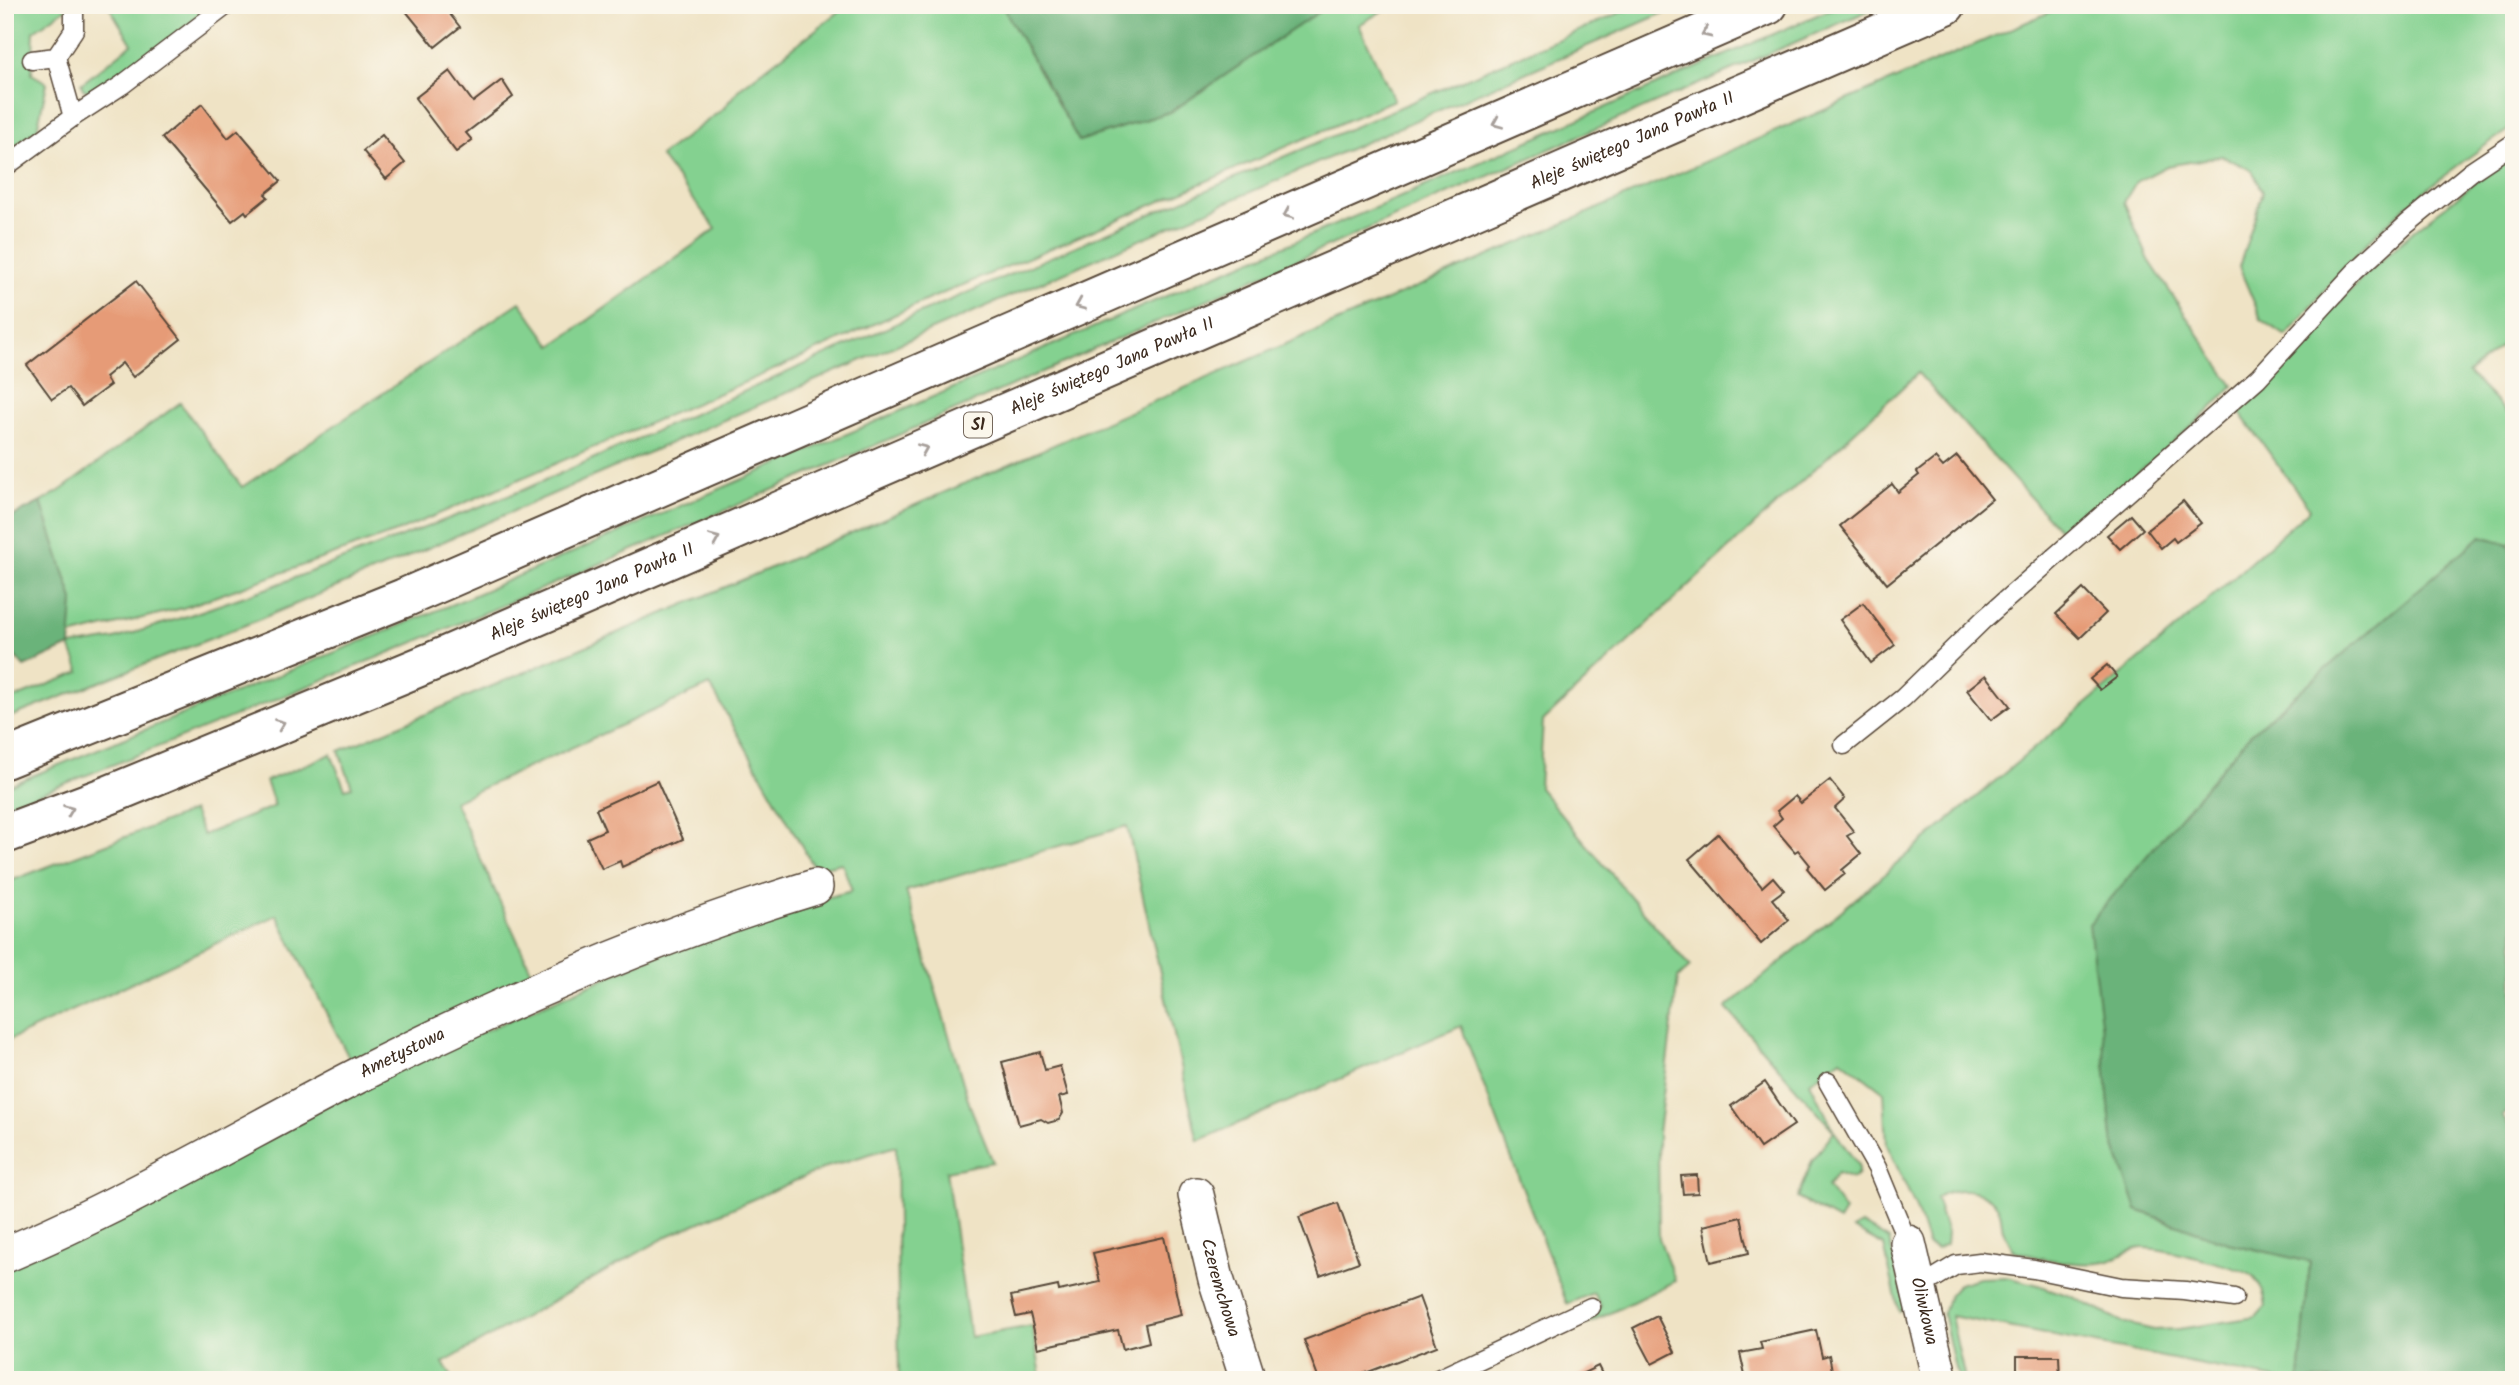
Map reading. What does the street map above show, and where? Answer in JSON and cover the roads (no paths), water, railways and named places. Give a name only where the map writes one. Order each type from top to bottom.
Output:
[{"type":"highway","points":[[5,759],[404,598],[1768,5]]},
{"type":"highway","name":"Aleje świętego Jana Pawła II","points":[[5,834],[109,795],[436,660],[1946,5]]},
{"type":"street","name":"Ametystowa","points":[[5,1255],[72,1226],[357,1076],[538,990],[733,912],[815,887]]},
{"type":"street","name":"Czeremchowa","points":[[1196,1195],[1216,1279],[1248,1380]]},
{"type":"street","name":"Oliwkowa","points":[[1908,1243],[1940,1380]]},
{"type":"lane","points":[[32,60],[56,57],[74,30],[74,5]]},
{"type":"lane","points":[[5,167],[122,85],[227,5]]},
{"type":"lane","points":[[56,57],[73,117]]},
{"type":"lane","points":[[1844,745],[1903,698],[1984,618],[2258,378],[2355,272],[2407,224],[2472,172],[2514,144]]},
{"type":"lane","points":[[1828,1082],[1877,1168],[1908,1243]]},
{"type":"lane","points":[[1920,1287],[1956,1265],[1980,1262],[2034,1269],[2121,1287],[2185,1291],[2234,1298]]},
{"type":"lane","points":[[1436,1380],[1591,1307]]}]
